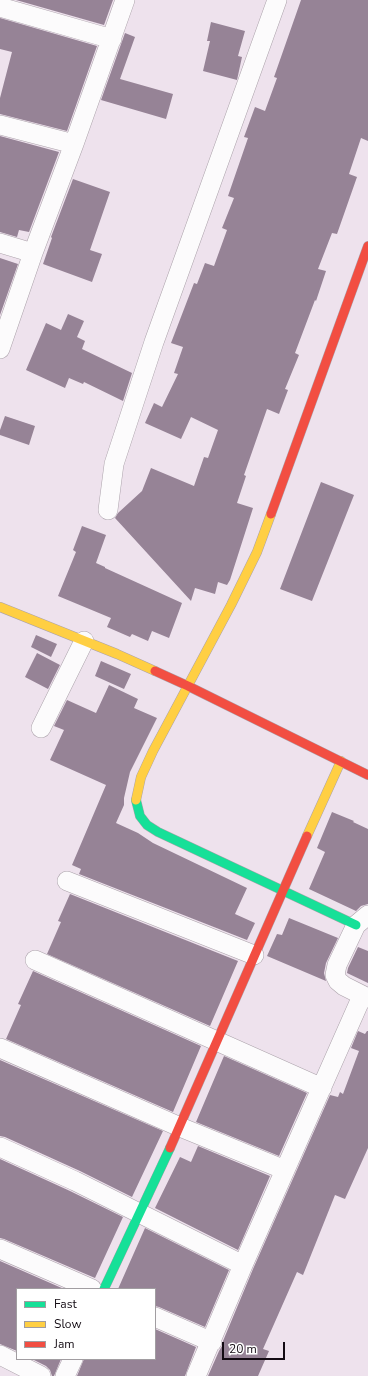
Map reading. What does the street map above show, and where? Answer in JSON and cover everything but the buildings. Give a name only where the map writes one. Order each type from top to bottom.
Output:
[{"type":"street","points":[[0,350],[33,253],[74,144],[125,0]]},
{"type":"street","points":[[108,510],[114,464],[154,342],[277,0]]},
{"type":"street","points":[[0,8],[112,38]]},
{"type":"street","points":[[0,126],[74,144]]},
{"type":"street","points":[[0,244],[33,253]]},
{"type":"street","points":[[196,1376],[212,1342],[243,1265],[285,1170],[365,997],[344,986],[335,976],[338,965],[362,920],[283,890],[158,832],[147,825],[140,816],[136,801],[141,777],[153,751],[231,605],[257,552],[368,246]]},
{"type":"street","points":[[0,607],[188,686],[341,761],[368,776]]},
{"type":"street","points":[[41,728],[84,641]]},
{"type":"street","points":[[104,1288],[180,1127],[254,955],[341,761]]},
{"type":"street","points":[[67,881],[254,955]]},
{"type":"street","points":[[35,960],[322,1088]]},
{"type":"street","points":[[0,1048],[180,1127],[285,1170]]},
{"type":"street","points":[[0,1147],[74,1180],[243,1265]]},
{"type":"street","points":[[0,1249],[90,1288]]},
{"type":"street","points":[[156,1317],[212,1342]]},
{"type":"street","points":[[0,1355],[41,1376]]},
{"type":"street","points":[[65,1376],[73,1360]]},
{"type":"traffic: fast","points":[[136,800],[140,816],[147,825],[158,832],[356,925]]},
{"type":"traffic: fast","points":[[104,1288],[170,1148]]},
{"type":"traffic: slow","points":[[136,800],[141,777],[153,751],[231,605],[257,552],[271,514]]},
{"type":"traffic: slow","points":[[0,607],[117,654],[155,671]]},
{"type":"traffic: slow","points":[[307,836],[341,761]]},
{"type":"traffic: jam","points":[[271,514],[368,246]]},
{"type":"traffic: jam","points":[[155,671],[368,775]]},
{"type":"traffic: jam","points":[[170,1148],[307,836]]}]
